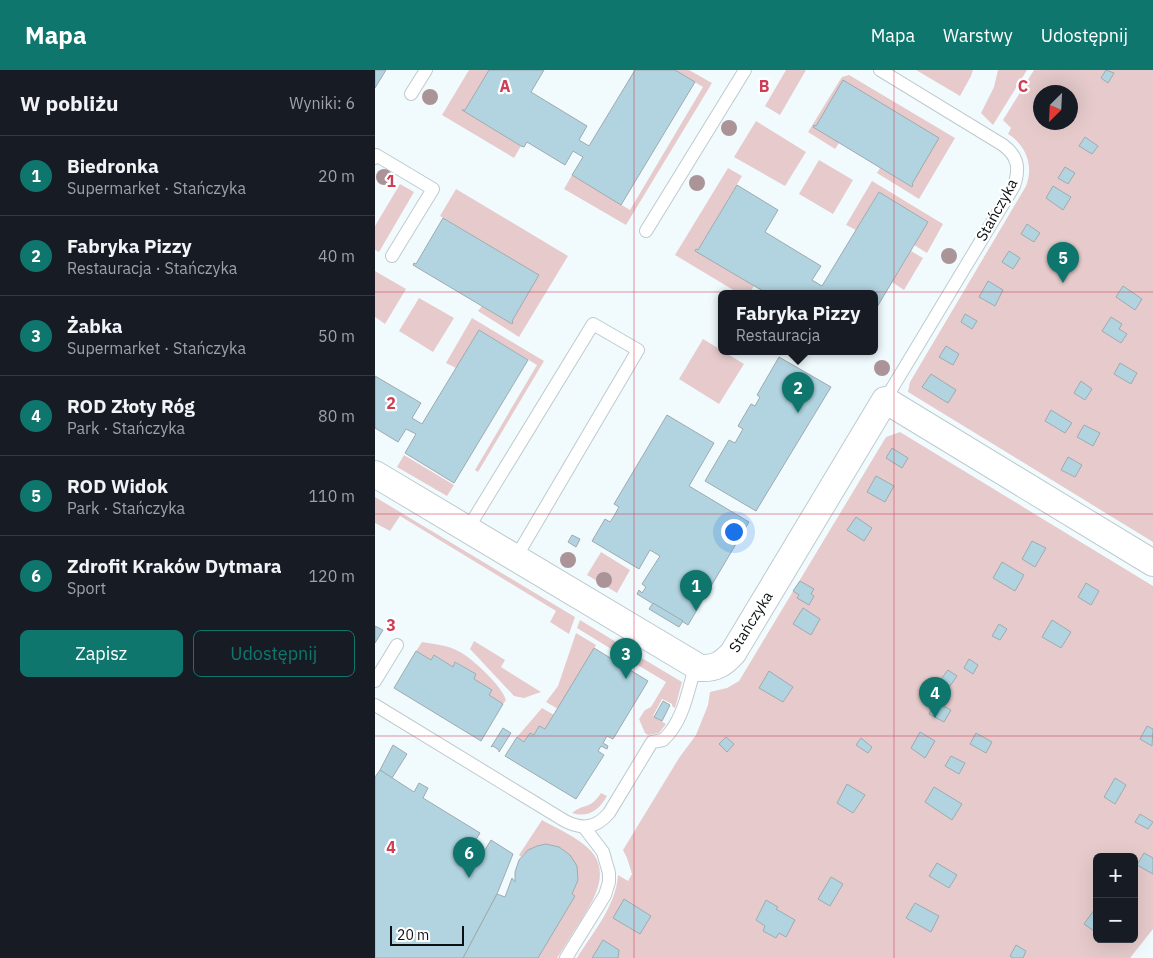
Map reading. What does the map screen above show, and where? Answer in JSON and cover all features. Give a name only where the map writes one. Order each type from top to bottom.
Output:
[{"type":"street","points":[[885,400],[1153,563]]},
{"type":"street","name":"Stańczyka","points":[[695,666],[706,668],[718,666],[724,663],[733,653],[885,400]]},
{"type":"street","points":[[375,474],[695,666]]},
{"type":"lane","points":[[411,94],[425,70]]},
{"type":"lane","points":[[646,231],[745,70]]},
{"type":"lane","name":"Stańczyka","points":[[880,70],[1003,145],[1015,156],[1018,171],[1012,190],[885,400]]},
{"type":"lane","points":[[375,158],[376,155],[433,189],[392,256]]},
{"type":"lane","points":[[467,530],[593,324],[638,350],[515,559]]},
{"type":"lane","points":[[375,681],[397,645]]},
{"type":"lane","points":[[376,709],[555,816],[573,825],[592,826],[602,821],[609,813],[652,742],[663,740],[666,737],[684,707],[695,666]]},
{"type":"lane","points":[[566,958],[605,895],[609,882],[609,873],[603,852],[584,827]]},
{"type":"shaded area","points":[[469,70],[489,70],[465,110],[463,110],[521,146],[514,158],[442,115]]},
{"type":"shaded area","points":[[675,70],[689,70],[712,83],[626,225],[564,189],[572,175],[630,210],[703,87]]},
{"type":"shaded area","points":[[786,70],[806,70],[780,115],[765,106]]},
{"type":"shaded area","points":[[916,70],[973,70],[960,96]]},
{"type":"shaded area","points":[[998,70],[1027,70],[993,125],[981,113],[994,87]]},
{"type":"shaded area","points":[[1034,70],[1153,70],[1153,542],[908,392],[910,382],[1026,186],[1029,164],[1020,144],[1008,134],[1011,128],[1003,120]]},
{"type":"shaded area","points":[[849,75],[955,138],[919,199],[877,173],[880,168],[912,187],[913,185],[843,81],[816,126],[839,143],[835,149],[808,132],[842,77]]},
{"type":"shaded area","points":[[756,121],[806,152],[785,186],[734,157]]},
{"type":"shaded area","points":[[819,160],[853,180],[833,214],[799,194]]},
{"type":"shaded area","points":[[728,168],[742,176],[698,250],[695,250],[754,286],[752,290],[733,290],[675,255]]},
{"type":"shaded area","points":[[872,181],[943,224],[927,253],[914,245],[928,222],[879,192],[856,230],[846,225]]},
{"type":"shaded area","points":[[400,184],[414,192],[379,252],[375,250],[375,226]]},
{"type":"shaded area","points":[[456,189],[568,256],[519,337],[478,311],[482,306],[512,324],[539,275],[440,216]]},
{"type":"shaded area","points":[[911,251],[923,258],[904,290],[892,282]]},
{"type":"shaded area","points":[[375,271],[406,289],[385,324],[375,317]]},
{"type":"shaded area","points":[[419,298],[454,318],[433,352],[399,331]]},
{"type":"shaded area","points":[[472,318],[544,361],[478,472],[475,470],[537,365],[479,330],[456,368],[446,363]]},
{"type":"shaded area","points":[[703,339],[718,348],[718,355],[729,355],[744,364],[719,404],[679,379]]},
{"type":"shaded area","points":[[900,432],[1153,586],[1153,929],[1130,958],[577,958],[608,908],[613,897],[618,875],[628,881],[632,874],[623,850],[679,758],[696,735],[708,705],[710,692],[727,688],[739,681],[886,437]]},
{"type":"shaded area","points":[[404,455],[454,485],[447,496],[397,467]]},
{"type":"shaded area","points":[[375,497],[575,617],[569,634],[550,622],[556,611],[400,516],[390,531],[375,523]]},
{"type":"shaded area","points":[[601,552],[630,570],[617,593],[587,575]]},
{"type":"shaded area","points":[[580,620],[626,648],[621,655],[577,628]]},
{"type":"shaded area","points":[[576,633],[596,645],[558,709],[546,702],[558,686]]},
{"type":"shaded area","points":[[474,641],[505,660],[501,667],[541,692],[524,698],[514,696],[470,649]]},
{"type":"shaded area","points":[[422,642],[441,645],[466,655],[493,681],[506,700],[503,704],[489,695],[492,690],[474,679],[476,674],[456,662],[453,667],[434,655],[431,660],[416,651]]},
{"type":"shaded area","points":[[635,654],[682,682],[675,708],[672,704],[662,699],[653,716],[666,724],[659,733],[648,735],[645,733],[639,719],[645,710],[651,707],[666,682],[631,661]]},
{"type":"shaded area","points":[[542,708],[554,715],[545,729],[539,726],[534,735],[530,733],[524,742],[517,737]]},
{"type":"shaded area","points":[[601,793],[607,796],[593,812],[588,814],[572,813],[594,802]]},
{"type":"shaded area","points":[[542,820],[586,846],[597,860],[600,869],[598,887],[594,896],[557,958],[538,958],[575,896],[572,894],[577,881],[576,869],[572,858],[564,850],[554,846],[543,845],[532,848],[521,857],[519,855]]},
{"type":"building","points":[[375,70],[386,70],[375,88]]},
{"type":"building","points":[[489,70],[544,70],[531,92],[587,126],[579,140],[589,146],[635,70],[675,70],[695,82],[621,205],[572,175],[583,157],[573,151],[565,165],[527,142],[524,147],[521,146],[462,110],[465,110]]},
{"type":"building","points":[[1106,70],[1114,73],[1108,83],[1101,78]]},
{"type":"building","points":[[843,80],[939,138],[912,187],[813,127],[814,125],[816,126]]},
{"type":"building","points":[[1085,137],[1098,146],[1092,154],[1079,146]]},
{"type":"building","points":[[1065,167],[1075,173],[1068,184],[1058,178]]},
{"type":"building","points":[[737,185],[778,210],[765,232],[821,266],[812,280],[822,286],[879,192],[928,222],[878,305],[878,290],[761,290],[695,251],[696,249],[698,250]]},
{"type":"building","points":[[1053,186],[1071,197],[1063,210],[1046,198]]},
{"type":"building","points":[[443,218],[539,275],[512,324],[413,265],[414,263],[416,264]]},
{"type":"building","points":[[1027,224],[1040,233],[1034,242],[1021,234]]},
{"type":"building","points":[[1009,251],[1020,258],[1013,269],[1002,262]]},
{"type":"building","points":[[988,281],[1003,290],[995,306],[979,297]]},
{"type":"building","points":[[1123,286],[1142,299],[1135,310],[1116,297]]},
{"type":"building","points":[[965,314],[977,321],[972,329],[961,322]]},
{"type":"building","points":[[1111,317],[1122,324],[1119,329],[1127,334],[1121,343],[1102,331]]},
{"type":"building","points":[[479,330],[528,360],[454,483],[405,453],[416,434],[406,429],[398,442],[375,428],[375,376],[421,403],[412,418],[422,424]]},
{"type":"building","points":[[946,346],[959,354],[953,365],[939,357]]},
{"type":"building","points":[[779,357],[831,387],[756,511],[705,481],[729,440],[735,443],[743,429],[738,426],[751,404],[755,406],[760,397],[757,395]]},
{"type":"building","points":[[1120,363],[1137,373],[1131,384],[1114,374]]},
{"type":"building","points":[[931,374],[956,390],[948,403],[922,387]]},
{"type":"building","points":[[1081,381],[1092,389],[1085,400],[1074,393]]},
{"type":"building","points":[[1051,410],[1072,423],[1065,433],[1045,421]]},
{"type":"building","points":[[667,415],[714,443],[689,486],[749,522],[688,625],[637,594],[639,590],[642,593],[646,587],[642,584],[660,556],[650,550],[639,569],[592,541],[605,519],[610,522],[614,516],[619,507],[614,504]]},
{"type":"building","points":[[1084,425],[1100,433],[1093,446],[1077,437]]},
{"type":"building","points":[[892,448],[908,458],[902,468],[886,458]]},
{"type":"building","points":[[1068,457],[1082,465],[1075,477],[1061,470]]},
{"type":"building","points":[[876,476],[894,486],[885,502],[867,492]]},
{"type":"building","points":[[856,517],[872,528],[864,541],[847,530]]},
{"type":"building","points":[[572,535],[580,539],[576,547],[568,542]]},
{"type":"building","points":[[1032,541],[1046,548],[1035,567],[1022,559]]},
{"type":"building","points":[[1002,562],[1024,575],[1015,591],[993,578]]},
{"type":"building","points":[[800,581],[814,589],[811,594],[814,596],[809,605],[797,598],[799,595],[793,591]]},
{"type":"building","points":[[1086,583],[1099,591],[1091,605],[1078,597]]},
{"type":"building","points":[[653,603],[683,621],[679,627],[649,609]]},
{"type":"building","points":[[803,608],[820,619],[811,635],[793,624]]},
{"type":"building","points":[[1052,620],[1071,632],[1061,648],[1042,637]]},
{"type":"building","points":[[999,624],[1007,629],[1000,640],[992,636]]},
{"type":"building","points":[[375,626],[383,630],[375,643]]},
{"type":"building","points":[[594,648],[648,681],[613,739],[607,736],[603,743],[608,746],[607,749],[601,746],[598,751],[604,755],[576,799],[505,756],[517,737],[524,742],[530,733],[534,735],[539,726],[545,729]]},
{"type":"building","points":[[416,651],[431,660],[434,655],[453,667],[455,662],[476,674],[474,679],[492,690],[489,695],[503,704],[481,741],[394,688]]},
{"type":"building","points":[[969,659],[978,665],[973,674],[964,668]]},
{"type":"building","points":[[948,670],[957,676],[950,686],[941,679]]},
{"type":"building","points":[[769,671],[793,687],[783,702],[759,688]]},
{"type":"building","points":[[663,701],[670,705],[662,721],[654,717]]},
{"type":"building","points":[[936,702],[951,710],[944,722],[929,714]]},
{"type":"building","points":[[1147,726],[1153,729],[1152,746],[1140,739]]},
{"type":"building","points":[[503,728],[511,733],[499,752],[493,746],[491,747]]},
{"type":"building","points":[[920,732],[935,741],[925,758],[911,748]]},
{"type":"building","points":[[976,733],[992,742],[986,753],[970,744]]},
{"type":"building","points":[[726,737],[734,744],[727,752],[719,744]]},
{"type":"building","points":[[861,738],[872,747],[868,753],[856,745]]},
{"type":"building","points":[[393,745],[407,754],[392,778],[380,770]]},
{"type":"building","points":[[951,756],[965,763],[959,774],[945,766]]},
{"type":"building","points":[[380,770],[414,792],[419,783],[428,788],[423,798],[480,833],[472,846],[483,853],[491,840],[513,854],[497,894],[463,958],[375,958],[375,777]]},
{"type":"building","points":[[1115,778],[1126,785],[1115,804],[1104,797]]},
{"type":"building","points":[[847,784],[865,795],[853,813],[837,803]]},
{"type":"building","points":[[934,787],[962,804],[952,820],[925,802]]},
{"type":"building","points":[[1140,814],[1153,822],[1148,829],[1135,822]]},
{"type":"building","points":[[546,844],[559,847],[570,855],[577,866],[578,880],[572,894],[575,896],[538,958],[463,958],[497,894],[505,897],[512,878],[515,882],[515,872],[519,860],[528,850]]},
{"type":"building","points":[[1144,853],[1153,858],[1153,874],[1138,866]]},
{"type":"building","points":[[937,863],[957,875],[949,888],[929,876]]},
{"type":"building","points":[[831,877],[843,884],[830,906],[818,899]]},
{"type":"building","points":[[624,899],[651,916],[640,934],[613,918]]},
{"type":"building","points":[[766,900],[778,907],[776,909],[795,920],[786,937],[779,933],[776,938],[763,931],[765,926],[756,920]]},
{"type":"building","points":[[915,903],[939,916],[931,932],[906,918]]},
{"type":"building","points":[[1093,912],[1093,930],[1084,924]]},
{"type":"building","points":[[603,940],[619,950],[618,958],[592,958]]},
{"type":"building","points":[[1016,945],[1026,951],[1023,958],[1013,958],[1010,956]]},
{"type":"place","name":"ROD Widok","points":[[1063,283]]},
{"type":"place","name":"Fabryka Pizzy","points":[[798,413]]},
{"type":"place","name":"Biedronka","points":[[696,611]]},
{"type":"place","name":"Żabka","points":[[626,679]]},
{"type":"place","name":"ROD Złoty Róg","points":[[935,718]]},
{"type":"place","name":"Zdrofit Kraków Dytmara","points":[[469,878]]}]
